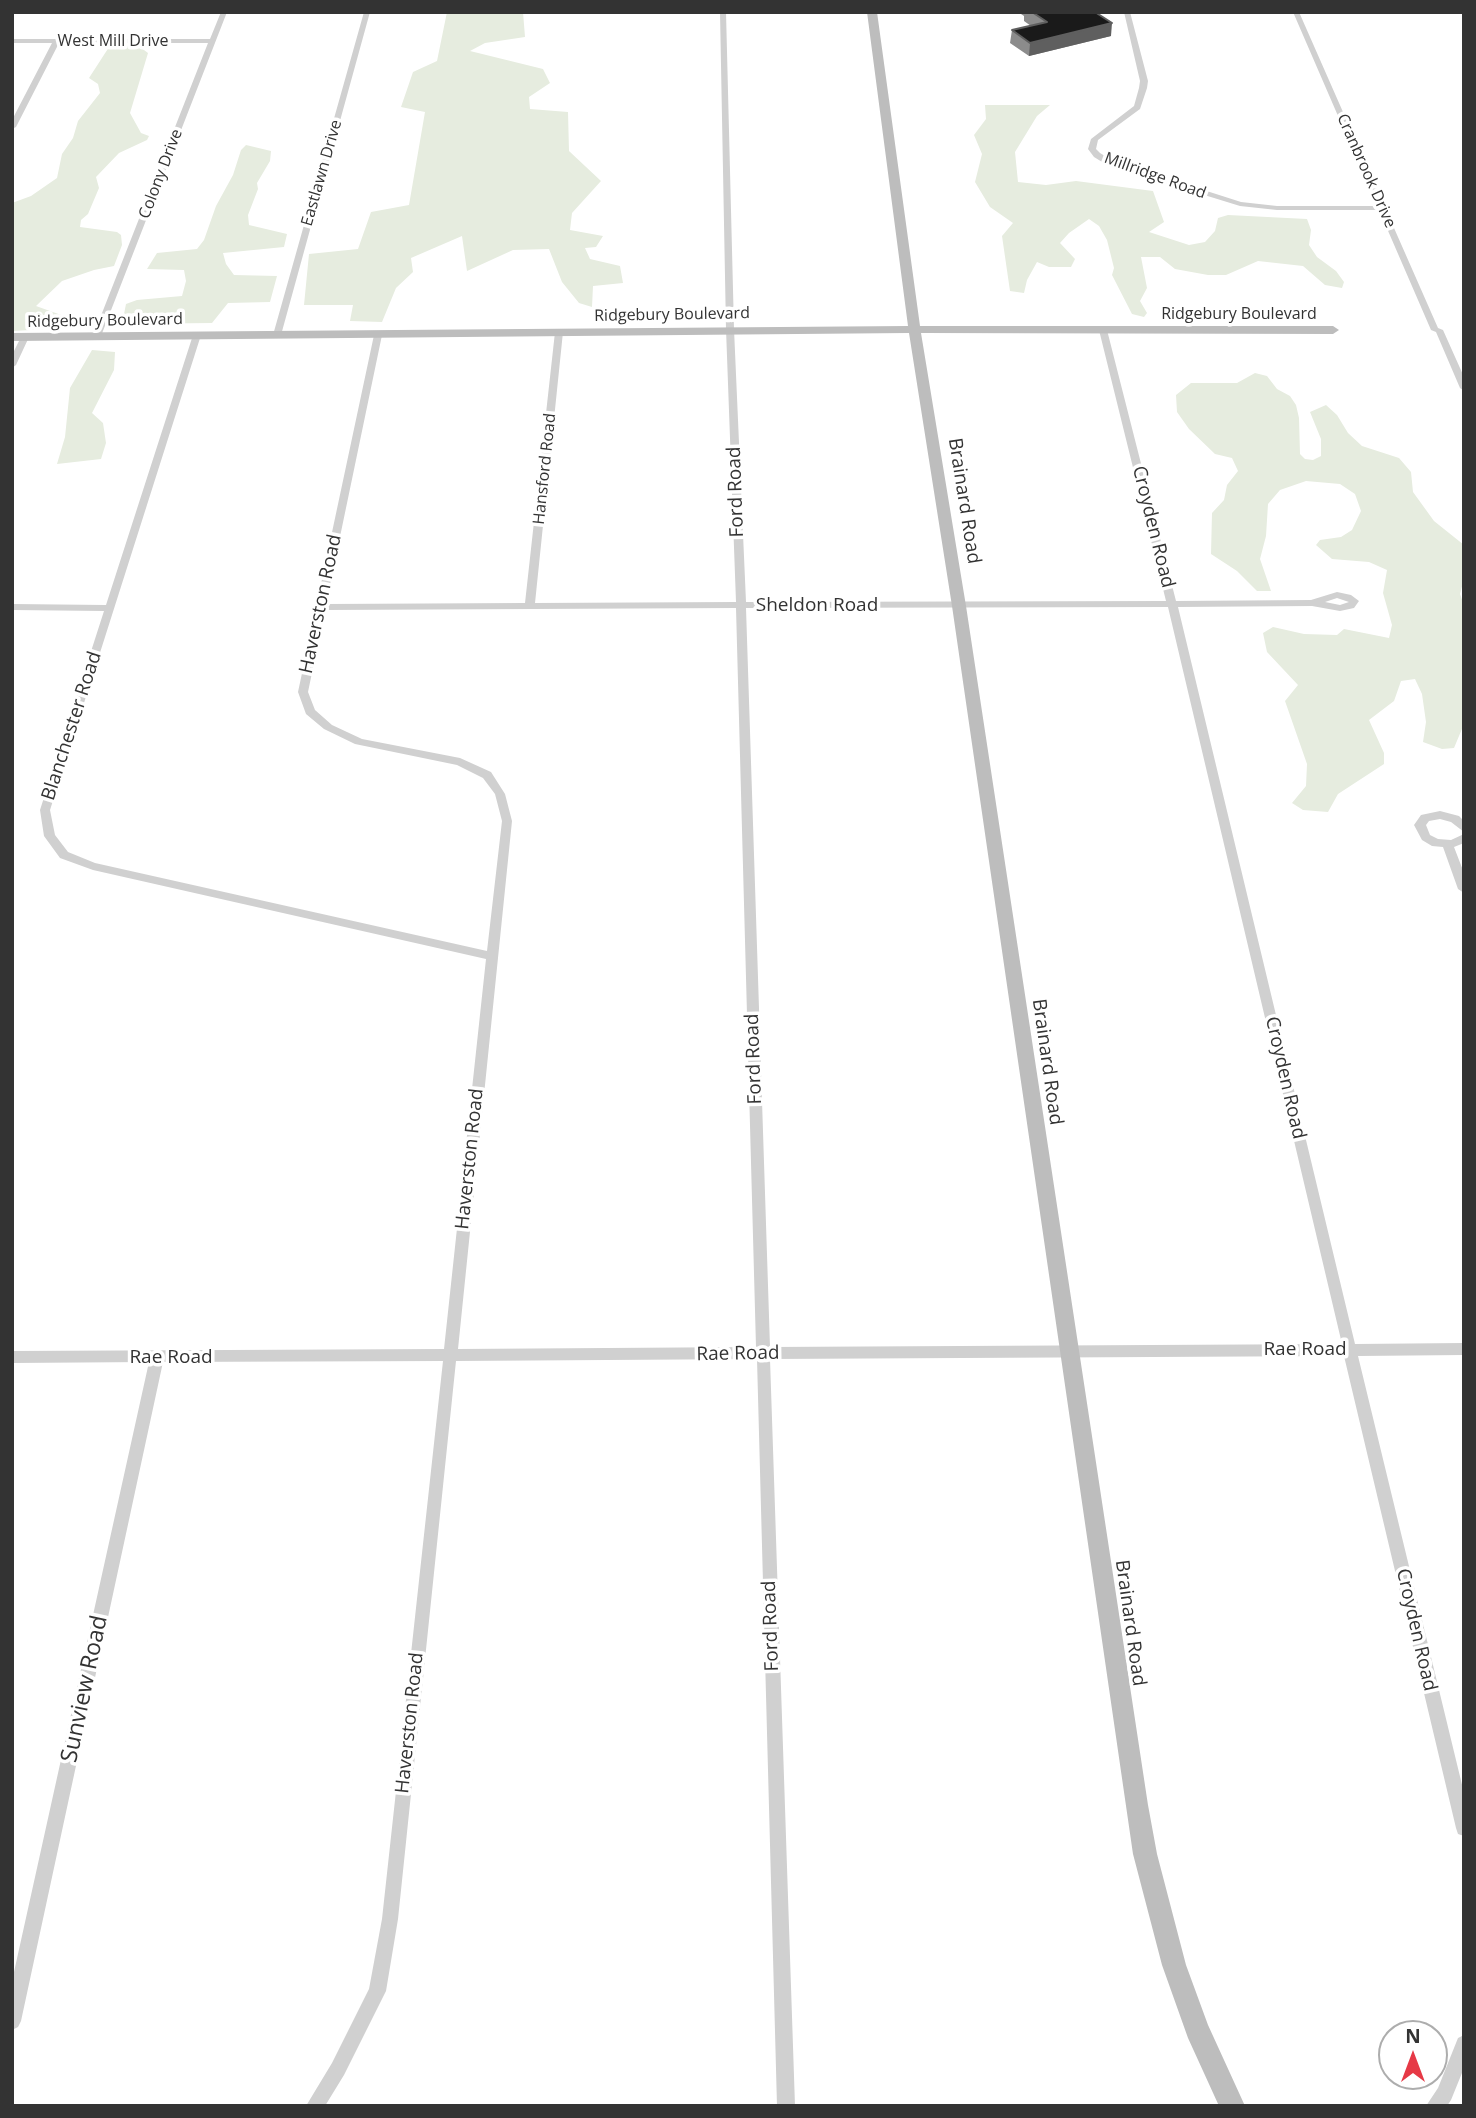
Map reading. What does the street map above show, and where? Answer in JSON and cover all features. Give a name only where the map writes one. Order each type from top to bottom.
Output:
[{"type":"street","name":"Colony Drive","points":[[97,337],[224,12]]},
{"type":"street","name":"Eastlawn Drive","points":[[277,335],[368,12]]},
{"type":"street","name":"Ford Road","points":[[723,12],[730,330],[741,606],[786,2106]]},
{"type":"street","name":"Brainard Road","points":[[872,12],[915,330],[959,606],[1145,1854],[1174,1965],[1196,2029],[1232,2106]]},
{"type":"street","name":"Millridge Road","points":[[1127,12],[1144,81],[1143,88],[1137,107],[1095,139],[1092,149],[1097,155],[1110,163],[1240,204],[1277,208],[1382,208]]},
{"type":"street","name":"Cranbrook Drive","points":[[1296,12],[1437,330]]},
{"type":"street","name":"West Mill Drive","points":[[12,41],[213,41]]},
{"type":"street","points":[[12,127],[57,41]]},
{"type":"street","name":"Ridgebury Boulevard","points":[[18,337],[730,330],[1333,330]]},
{"type":"street","name":"Croyden Road","points":[[1103,330],[1172,603],[1464,1828]]},
{"type":"street","points":[[1437,330],[1464,387]]},
{"type":"street","name":"Hansford Road","points":[[530,606],[559,332]]},
{"type":"street","name":"Blanchester Road","points":[[197,335],[45,810],[50,836],[64,855],[96,867],[492,956]]},
{"type":"street","name":"Haverston Road","points":[[315,2106],[338,2069],[377,1991],[390,1919],[507,821],[500,794],[486,775],[460,762],[359,742],[328,727],[310,712],[303,692],[378,335]]},
{"type":"street","points":[[12,365],[18,337]]},
{"type":"street","name":"Sheldon Road","points":[[321,607],[1312,603]]},
{"type":"street","points":[[12,607],[109,608]]},
{"type":"street","points":[[1464,828],[1455,819],[1445,815],[1429,816],[1421,821],[1420,829],[1426,837],[1448,845],[1458,843],[1464,838]]},
{"type":"street","points":[[1448,845],[1464,889]]},
{"type":"street","name":"Rae Road","points":[[12,1357],[448,1357],[1464,1349]]},
{"type":"street","name":"Sunview Road","points":[[12,2021],[157,1358]]},
{"type":"street","points":[[1435,2106],[1446,2094],[1464,2044]]},
{"type":"shaded area","points":[[447,12],[523,12],[525,37],[485,43],[470,51],[543,69],[550,83],[529,97],[530,109],[568,112],[569,151],[601,181],[572,213],[570,230],[603,236],[596,247],[585,248],[590,259],[620,266],[623,283],[593,286],[592,307],[579,303],[562,282],[549,249],[513,250],[467,271],[462,236],[411,258],[413,272],[396,288],[382,322],[350,321],[353,305],[304,305],[309,254],[358,249],[371,212],[409,205],[425,112],[401,107],[413,72],[437,61]]},
{"type":"shaded area","points":[[111,44],[140,47],[148,53],[130,113],[141,133],[149,136],[147,140],[119,153],[96,177],[99,188],[88,214],[81,220],[80,227],[117,232],[121,235],[122,245],[114,266],[62,281],[36,306],[64,316],[60,324],[50,329],[12,331],[12,203],[31,196],[57,178],[62,154],[73,138],[78,121],[100,93],[98,84],[89,78]]},
{"type":"shaded area","points":[[985,105],[1050,105],[1037,116],[1015,152],[1018,182],[1046,185],[1076,181],[1153,191],[1164,222],[1149,232],[1189,245],[1205,242],[1215,231],[1218,218],[1228,215],[1307,219],[1311,230],[1309,245],[1317,257],[1336,271],[1344,282],[1342,288],[1325,285],[1303,266],[1258,261],[1226,275],[1208,275],[1175,269],[1160,257],[1141,257],[1147,288],[1140,301],[1147,313],[1144,317],[1132,314],[1112,275],[1114,268],[1107,240],[1099,226],[1089,219],[1060,243],[1075,259],[1071,267],[1049,267],[1037,262],[1027,280],[1024,293],[1010,291],[1002,236],[1013,223],[990,207],[975,182],[982,154],[974,135],[986,119]]},
{"type":"shaded area","points":[[246,145],[271,151],[270,161],[257,183],[258,189],[248,215],[249,225],[287,234],[284,247],[223,253],[226,264],[234,275],[277,276],[270,302],[228,303],[212,323],[122,324],[126,304],[137,300],[182,296],[186,281],[184,270],[147,269],[157,253],[197,249],[204,240],[216,206],[233,175],[241,150]]},
{"type":"shaded area","points":[[92,350],[115,352],[114,370],[92,413],[103,423],[106,443],[101,459],[57,464],[65,437],[70,388]]},
{"type":"shaded area","points":[[1255,373],[1267,376],[1277,389],[1290,396],[1296,405],[1300,454],[1305,459],[1313,460],[1321,456],[1321,439],[1310,412],[1326,405],[1362,446],[1399,458],[1411,472],[1413,492],[1434,521],[1464,545],[1464,579],[1460,594],[1464,605],[1464,724],[1454,748],[1442,749],[1423,742],[1426,722],[1422,694],[1415,679],[1401,681],[1394,701],[1369,720],[1384,753],[1384,764],[1338,794],[1328,812],[1303,810],[1292,803],[1306,786],[1307,764],[1285,701],[1298,685],[1267,652],[1263,633],[1273,627],[1304,634],[1337,635],[1344,629],[1389,638],[1392,625],[1383,593],[1387,570],[1369,562],[1332,559],[1316,545],[1320,540],[1341,537],[1352,530],[1361,511],[1355,494],[1340,484],[1306,481],[1280,490],[1268,504],[1266,536],[1260,559],[1271,591],[1257,591],[1237,571],[1211,554],[1212,513],[1224,500],[1227,485],[1238,471],[1232,458],[1215,454],[1189,429],[1177,412],[1176,395],[1191,383],[1237,383]]},
{"type":"building","points":[[1032,12],[1095,12],[1112,23],[1030,43],[1012,30],[1047,22]]}]
